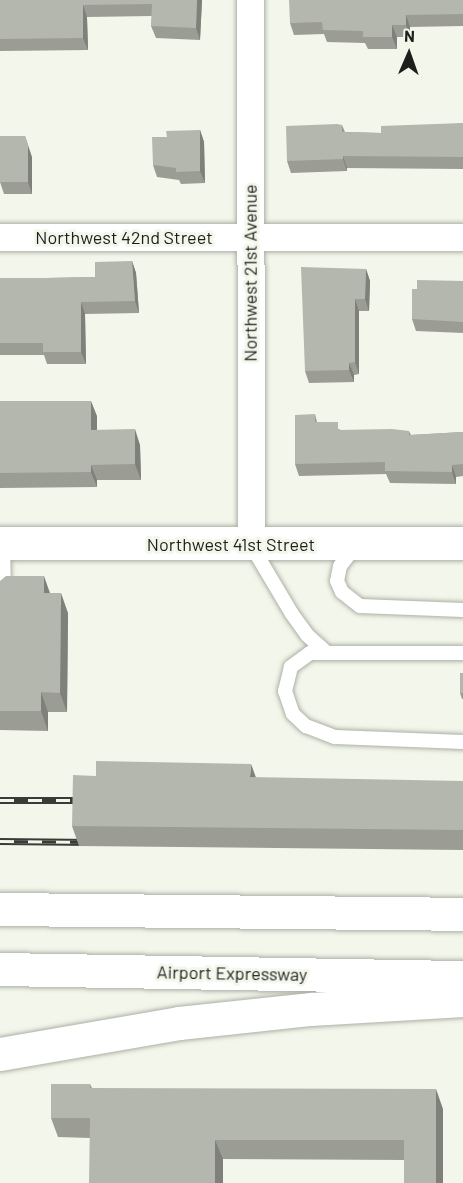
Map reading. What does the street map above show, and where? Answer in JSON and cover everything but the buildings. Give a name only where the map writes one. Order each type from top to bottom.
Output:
[{"type":"main road","name":"Northwest 41st Street","points":[[2,543],[251,545],[463,543]]},
{"type":"main road","points":[[0,909],[463,914]]},
{"type":"main road","name":"Airport Expressway","points":[[0,969],[463,977]]},
{"type":"main road","points":[[0,1054],[179,1023],[311,1009],[463,1000]]},
{"type":"street","name":"Northwest 21st Avenue","points":[[250,0],[251,545]]},
{"type":"street","name":"Northwest 42nd Street","points":[[0,237],[463,237]]},
{"type":"lane","points":[[2,543],[4,595]]},
{"type":"lane","points":[[357,544],[340,566],[338,581],[349,599],[360,606],[463,610]]},
{"type":"lane","points":[[251,545],[292,614],[307,635],[325,651]]},
{"type":"lane","points":[[463,653],[325,651],[300,659],[287,678],[287,703],[306,726],[355,741],[463,742]]},
{"type":"railway","points":[[0,800],[88,800]]},
{"type":"railway","points":[[0,841],[93,842]]}]
